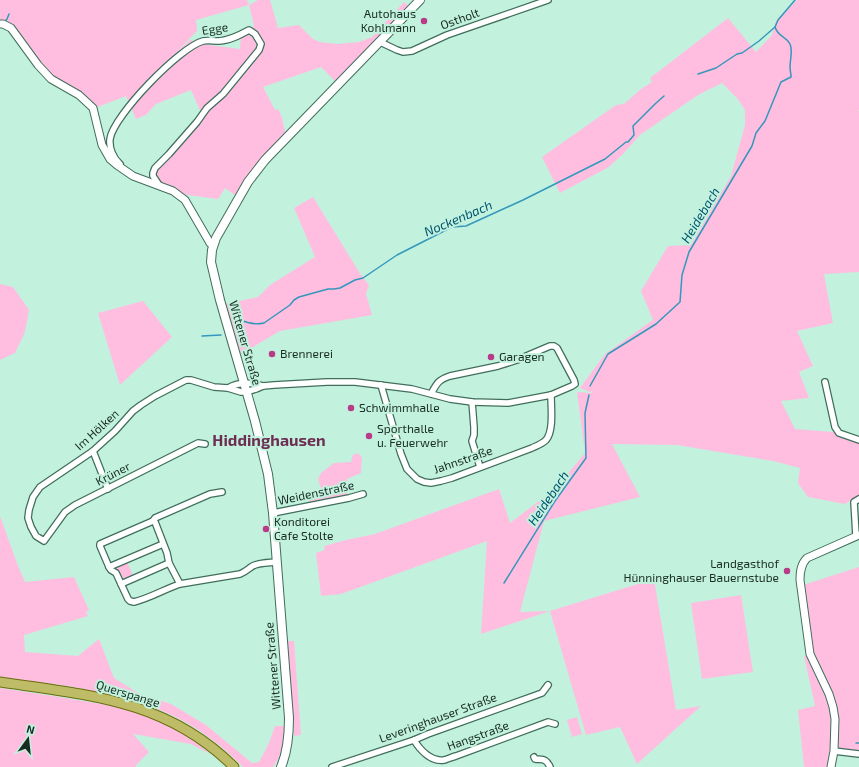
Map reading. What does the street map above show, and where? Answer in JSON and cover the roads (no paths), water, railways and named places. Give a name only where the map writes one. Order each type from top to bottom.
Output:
[{"type":"main road","name":"Wittener Straße","points":[[282,767],[288,745],[289,718],[273,513],[268,474],[254,416],[213,275],[211,262],[213,246],[248,182],[265,160],[420,0]]},
{"type":"main road","name":"Querspange","points":[[0,682],[107,698],[145,710],[187,729],[215,749],[234,767]]},
{"type":"street","name":"Ostholt","points":[[380,42],[402,52],[412,50],[447,35],[548,0]]},
{"type":"street","points":[[0,24],[11,28],[38,65],[51,79],[80,95],[93,108],[102,144],[110,159],[133,176],[173,191],[185,200],[210,244],[213,246]]},
{"type":"street","name":"Egge","points":[[126,172],[116,160],[112,152],[110,138],[113,130],[136,96],[156,76],[194,45],[203,41],[219,42],[228,40],[249,30],[255,34],[260,44],[259,50],[224,94],[207,108],[197,122],[155,168],[153,173],[155,180],[161,186]]},
{"type":"street","points":[[245,388],[256,384],[263,386],[355,382],[412,389],[431,394],[472,402],[508,403],[551,395],[575,384],[557,348],[550,346],[517,360],[498,366],[442,379],[438,382],[431,394]]},
{"type":"street","name":"Im Hölken","points":[[44,541],[36,536],[28,518],[33,497],[40,487],[93,451],[137,408],[154,396],[182,381],[191,380],[214,387],[228,388],[233,385],[245,388]]},
{"type":"street","points":[[826,382],[835,427],[839,433],[859,440]]},
{"type":"street","name":"Jahnstraße","points":[[381,384],[407,469],[418,479],[431,483],[441,481],[480,467],[532,448],[541,443],[546,439],[550,432],[551,395]]},
{"type":"street","points":[[472,402],[474,426],[472,441],[480,467]]},
{"type":"street","name":"Krüner","points":[[44,541],[65,512],[75,505],[198,442],[205,444]]},
{"type":"street","points":[[93,451],[108,489]]},
{"type":"street","points":[[222,492],[210,494],[100,544],[109,567],[116,573],[128,599],[134,602],[158,594],[180,584],[240,574],[258,564],[277,562]]},
{"type":"street","name":"Weidenstraße","points":[[273,513],[363,494]]},
{"type":"street","points":[[831,767],[834,752],[835,719],[829,694],[810,654],[800,570],[804,560],[807,558],[857,536],[854,502],[859,499]]},
{"type":"street","points":[[153,521],[155,522],[167,553],[169,563],[180,584]]},
{"type":"street","points":[[109,567],[163,544]]},
{"type":"street","points":[[121,584],[169,563]]},
{"type":"street","name":"Leveringhauser Straße","points":[[332,767],[414,740],[542,693],[548,685]]},
{"type":"street","name":"Hangstraße","points":[[414,740],[418,748],[424,753],[437,760],[443,760],[548,722],[555,724]]},
{"type":"street","points":[[834,752],[859,754]]},
{"type":"street","points":[[534,757],[535,759],[545,760],[550,767]]},
{"type":"waterway","name":"Heidebach","points":[[590,386],[608,354],[656,324],[680,302],[682,275],[689,252],[752,146],[756,133],[765,121],[781,82],[791,77],[791,46],[788,41],[778,33],[775,27],[778,20],[795,0]]},
{"type":"waterway","points":[[5,21],[9,14]]},
{"type":"waterway","name":"Nockenbach","points":[[698,74],[716,68],[737,54],[742,53],[775,27]]},
{"type":"waterway","name":"Nockenbach","points":[[239,319],[245,322],[258,324],[264,323],[299,297],[328,289],[340,288],[355,280],[363,278],[397,255],[452,227],[466,226],[523,200],[605,159],[628,142],[634,135],[633,126],[664,96]]},
{"type":"waterway","name":"Nockenbach","points":[[202,336],[221,335]]},
{"type":"waterway","name":"Heidebach","points":[[504,583],[555,501],[586,458],[585,413],[589,395]]},
{"type":"place","name":"Autohaus Kohlmann","points":[[424,21]]},
{"type":"place","name":"Brennerei","points":[[272,354]]},
{"type":"place","name":"Garagen","points":[[491,357]]},
{"type":"place","name":"Schwimmhalle","points":[[351,408]]},
{"type":"place","name":"Sporthalle u. Feuerwehr","points":[[369,436]]},
{"type":"place","name":"Konditorei Cafe Stolte","points":[[266,529]]},
{"type":"place","name":"Landgasthof Hünninghauser Bauernstube","points":[[787,571]]},
{"type":"district","name":"Hiddinghausen","points":[[269,440]]}]
